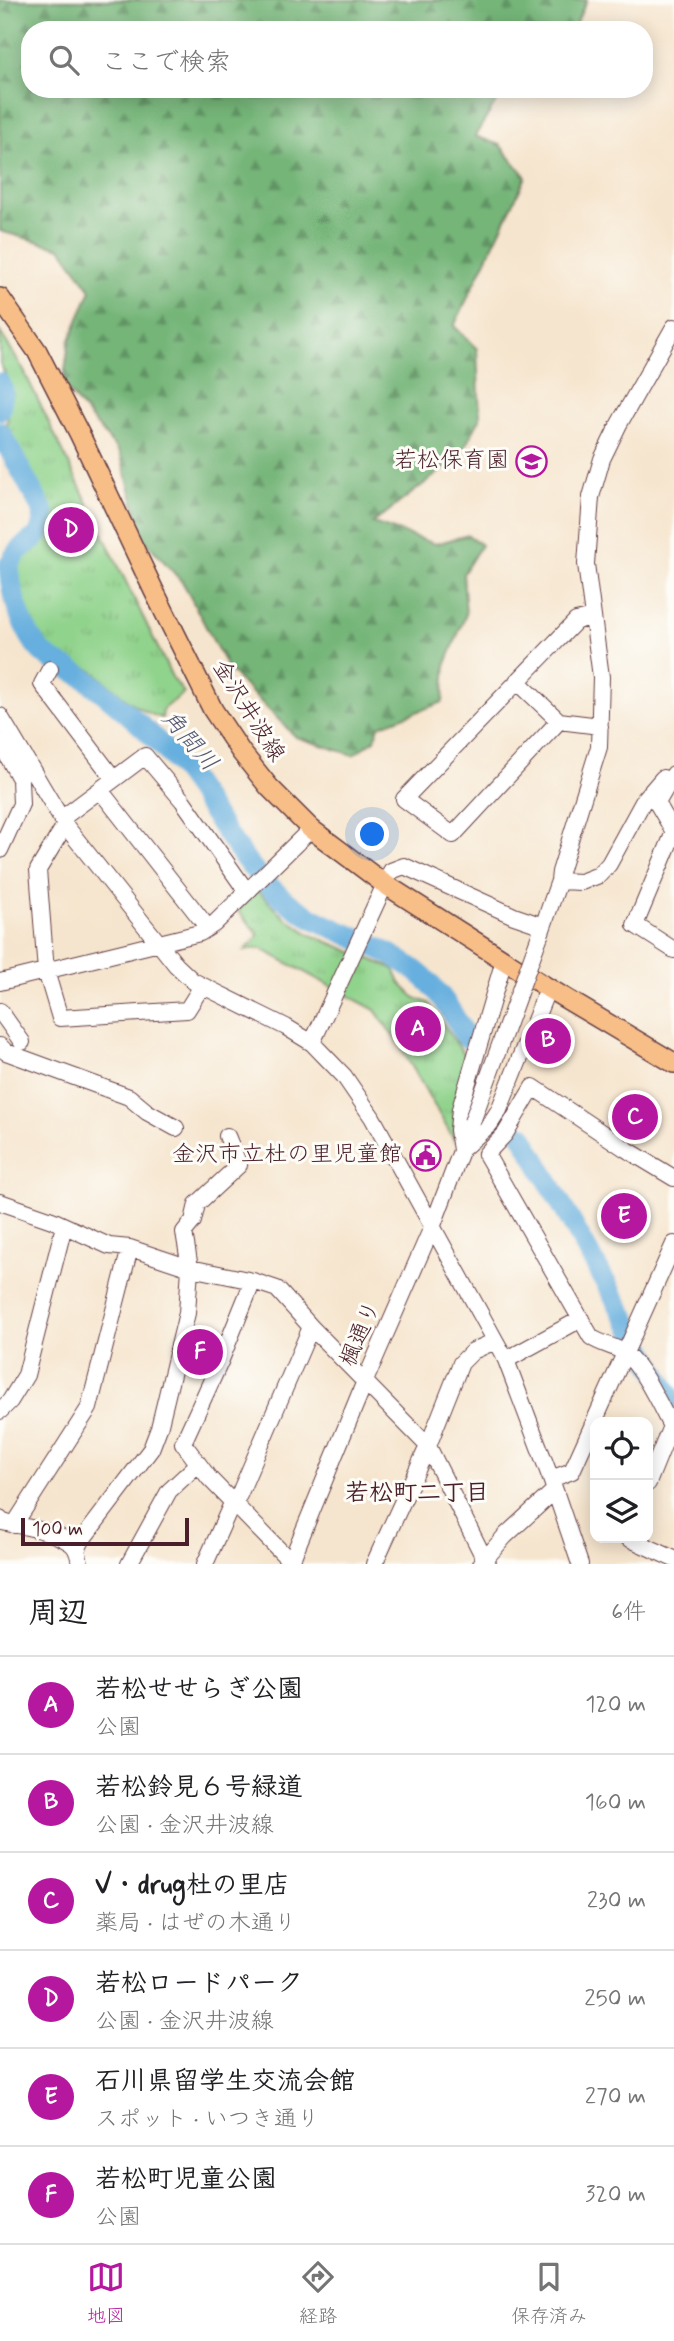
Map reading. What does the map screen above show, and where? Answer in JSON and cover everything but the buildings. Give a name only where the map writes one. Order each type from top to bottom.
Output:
[{"type":"main road","name":"金沢井波線","points":[[0,298],[37,351],[213,710],[234,743],[269,788],[311,829],[383,883],[548,988],[674,1063]]},
{"type":"street","name":"楓通り","points":[[292,1563],[365,1381],[433,1225],[559,881],[599,747],[601,677],[586,564],[591,497],[602,459],[613,435],[674,327]]},
{"type":"street","points":[[559,721],[453,835],[404,799],[576,621],[593,617]]},
{"type":"street","points":[[50,669],[42,684],[114,779]]},
{"type":"street","points":[[517,681],[559,721],[600,726]]},
{"type":"street","points":[[0,716],[63,822],[176,965],[193,981],[286,1027],[312,1043],[344,1076],[372,1117],[506,1360],[580,1564]]},
{"type":"street","points":[[0,742],[20,779],[21,804],[0,850]]},
{"type":"street","points":[[202,986],[187,1010],[60,1018],[46,971],[38,870],[63,822],[145,756],[255,883]]},
{"type":"street","points":[[559,881],[581,882],[599,875],[609,864],[644,800],[671,767],[674,767]]},
{"type":"street","points":[[674,774],[657,803],[674,832],[635,925],[674,950]]},
{"type":"street","points":[[100,790],[208,928]]},
{"type":"street","points":[[0,982],[189,937],[208,928],[311,829]]},
{"type":"street","points":[[312,1043],[383,883],[391,871],[404,866],[541,931]]},
{"type":"street","points":[[461,1150],[458,1130],[460,1110],[504,960]]},
{"type":"street","points":[[461,1150],[490,1124],[499,1110],[548,988]]},
{"type":"street","points":[[0,1011],[22,1042]]},
{"type":"street","points":[[0,1046],[6,1052],[129,1097],[147,1112],[176,1128]]},
{"type":"street","points":[[627,1348],[600,1344],[591,1337],[486,1154],[505,1134],[533,1087],[674,1178]]},
{"type":"street","points":[[79,1557],[82,1540],[151,1448],[159,1428],[187,1313],[190,1268],[184,1232],[193,1222],[197,1205],[239,1165],[227,1136]]},
{"type":"street","points":[[0,1202],[52,1220],[109,1247],[131,1248],[190,1268],[253,1281],[277,1289],[429,1446],[484,1563],[505,1536],[553,1485],[572,1471],[674,1244]]},
{"type":"street","points":[[0,1411],[10,1401],[26,1374],[64,1226]]},
{"type":"street","points":[[79,1557],[72,1544],[39,1529],[7,1522],[89,1408],[131,1248]]},
{"type":"street","points":[[253,1281],[183,1443],[209,1478],[292,1563]]},
{"type":"street","points":[[506,1360],[581,1320]]},
{"type":"street","points":[[205,1564],[233,1501],[239,1495],[311,1327]]},
{"type":"street","points":[[374,1564],[429,1446],[461,1363],[473,1351],[495,1341]]},
{"type":"street","points":[[627,1348],[672,1429],[649,1480]]},
{"type":"street","points":[[129,1564],[169,1491],[198,1464]]},
{"type":"street","points":[[639,1543],[674,1559]]},
{"type":"green space","points":[[0,0],[587,0],[577,21],[21,21],[21,98],[498,98],[475,136],[500,145],[526,177],[454,326],[477,349],[480,419],[460,456],[373,523],[435,544],[468,535],[481,545],[463,574],[466,614],[446,664],[443,702],[379,726],[375,740],[353,755],[296,737],[228,669],[183,583],[144,539],[120,453],[63,385],[69,342],[91,290],[61,248],[0,231]]},
{"type":"green space","points":[[0,332],[23,369],[172,677],[184,693],[163,709],[162,718],[135,705],[89,669],[49,657],[33,641],[20,616],[9,565],[19,550],[39,535],[44,513],[7,427],[10,385],[0,363]]},
{"type":"green space","points":[[257,890],[283,916],[311,935],[394,969],[400,983],[415,998],[429,1003],[466,1057],[455,1106],[454,1140],[402,1049],[375,1010],[260,948],[245,950],[259,935],[238,911]]},
{"type":"waterway","name":"角間川","points":[[0,383],[3,391],[0,410]]},
{"type":"waterway","name":"角間川","points":[[0,432],[44,513],[37,536],[19,550],[9,565],[17,606],[35,644],[51,659],[100,690],[164,748],[186,774],[236,847],[271,888],[318,921],[390,954],[423,977],[447,1005],[466,1037]]},
{"type":"waterway","name":"角間川","points":[[522,1135],[674,1403]]},
{"type":"place","name":"若松保育園","points":[[532,461]]},
{"type":"place","name":"若松ロードパーク","points":[[71,530]]},
{"type":"place","name":"若松せせらぎ公園","points":[[418,1029]]},
{"type":"place","name":"若松鈴見６号緑道","points":[[548,1041]]},
{"type":"place","name":"V・drug杜の里店","points":[[635,1117]]},
{"type":"place","name":"金沢市立杜の里児童館","points":[[425,1155]]},
{"type":"place","name":"石川県留学生交流会館","points":[[624,1216]]},
{"type":"place","name":"若松町児童公園","points":[[200,1352]]},
{"type":"district","name":"若松町二丁目","points":[[417,1493]]}]
